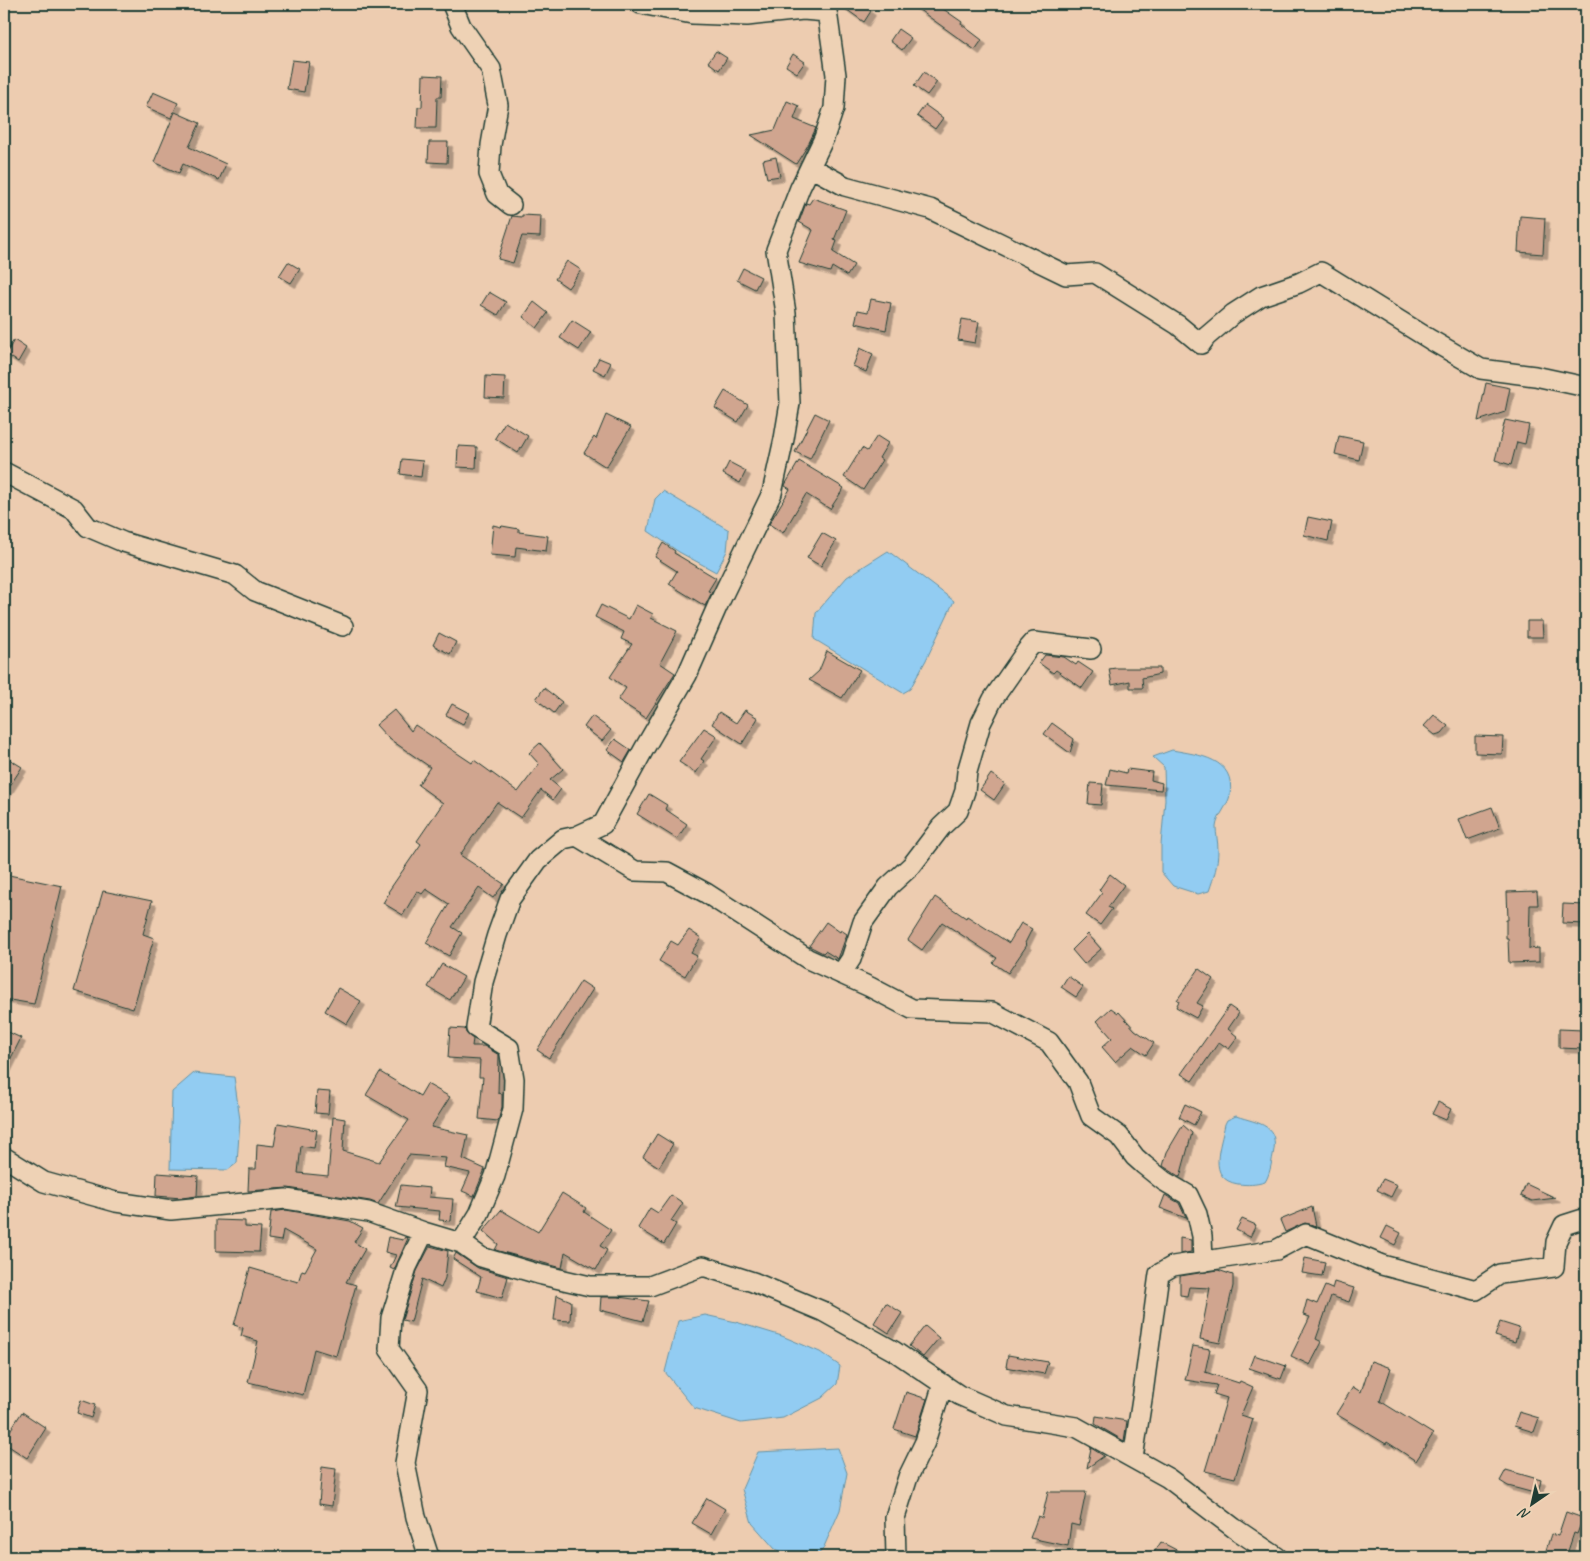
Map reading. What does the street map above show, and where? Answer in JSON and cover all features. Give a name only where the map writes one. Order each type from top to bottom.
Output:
[{"type":"street","points":[[452,4],[461,26],[491,69],[498,105],[491,145],[489,174],[497,194],[511,205]]},
{"type":"street","points":[[461,1244],[479,1214],[495,1176],[513,1109],[514,1079],[509,1048],[476,1028],[483,982],[497,935],[510,900],[538,860],[563,839],[577,836],[604,824],[644,749],[688,675],[717,607],[772,492],[790,403],[786,313],[776,250],[800,188],[824,138],[834,108],[836,74],[826,8],[747,16],[692,14],[640,4]]},
{"type":"street","points":[[810,167],[844,186],[930,209],[1066,274],[1095,273],[1178,325],[1201,344],[1206,337],[1233,314],[1261,296],[1299,283],[1321,272],[1481,369],[1535,376],[1586,387]]},
{"type":"street","points":[[4,472],[74,509],[88,527],[124,542],[235,575],[255,591],[343,626]]},
{"type":"street","points":[[841,974],[851,958],[863,922],[888,887],[912,865],[941,827],[958,812],[965,792],[966,772],[981,723],[993,699],[1027,650],[1034,642],[1091,648]]},
{"type":"street","points":[[577,836],[635,871],[667,872],[706,893],[808,959],[870,987],[912,1009],[992,1012],[1049,1042],[1078,1082],[1091,1116],[1119,1136],[1135,1157],[1144,1165],[1164,1181],[1188,1195],[1197,1214],[1202,1236],[1203,1262]]},
{"type":"street","points":[[4,1157],[44,1182],[116,1202],[171,1210],[286,1199],[368,1212],[461,1244],[481,1257],[538,1274],[590,1286],[650,1286],[703,1266],[753,1282],[822,1310],[894,1351],[960,1396],[1007,1416],[1076,1427],[1168,1478],[1275,1557]]},
{"type":"street","points":[[1132,1458],[1159,1274],[1173,1266],[1276,1250],[1306,1234],[1382,1265],[1476,1290],[1500,1274],[1554,1266],[1556,1242],[1564,1225],[1586,1218]]},
{"type":"street","points":[[424,1232],[407,1267],[391,1318],[389,1349],[418,1390],[405,1463],[416,1518],[429,1557]]},
{"type":"street","points":[[896,1557],[895,1518],[908,1477],[925,1442],[943,1384]]},
{"type":"water","points":[[663,491],[729,530],[727,551],[716,572],[679,552],[648,531],[655,499]]},
{"type":"water","points":[[888,551],[954,601],[910,689],[903,693],[814,639],[816,613],[847,577]]},
{"type":"water","points":[[1172,750],[1213,760],[1227,773],[1230,783],[1229,799],[1218,819],[1216,827],[1218,855],[1214,876],[1209,891],[1198,894],[1173,886],[1161,872],[1165,800],[1164,767],[1153,757]]},
{"type":"water","points":[[194,1073],[234,1077],[240,1120],[237,1163],[228,1170],[170,1169],[172,1092]]},
{"type":"water","points":[[1236,1116],[1266,1127],[1274,1137],[1273,1155],[1265,1182],[1238,1184],[1228,1181],[1222,1176],[1218,1160],[1225,1124],[1227,1120]]},
{"type":"water","points":[[705,1315],[782,1336],[820,1352],[840,1366],[837,1384],[822,1398],[783,1418],[741,1423],[694,1408],[665,1372],[678,1321]]},
{"type":"water","points":[[838,1448],[847,1473],[840,1510],[823,1549],[816,1557],[797,1557],[775,1549],[752,1523],[742,1489],[758,1452]]},
{"type":"building","points":[[839,4],[861,4],[871,11],[864,22]]},
{"type":"building","points":[[911,4],[936,4],[962,22],[961,24],[982,40],[975,50]]},
{"type":"building","points":[[898,29],[911,38],[902,50],[890,41]]},
{"type":"building","points":[[716,51],[727,58],[719,70],[708,62]]},
{"type":"building","points":[[793,54],[805,62],[797,73],[786,66]]},
{"type":"building","points":[[292,60],[309,62],[304,92],[287,89]]},
{"type":"building","points":[[924,72],[937,82],[927,95],[914,86]]},
{"type":"building","points":[[423,75],[442,76],[441,97],[437,97],[436,128],[417,128],[418,107],[422,107]]},
{"type":"building","points":[[153,92],[178,103],[171,118],[146,107]]},
{"type":"building","points":[[787,101],[799,106],[794,119],[816,128],[796,164],[751,135],[775,130]]},
{"type":"building","points":[[925,105],[943,118],[935,129],[917,116]]},
{"type":"building","points":[[175,112],[200,123],[189,147],[226,164],[219,180],[183,164],[179,173],[154,162]]},
{"type":"building","points":[[429,142],[448,142],[447,163],[428,162]]},
{"type":"building","points":[[776,157],[780,176],[767,178],[763,160]]},
{"type":"building","points":[[813,198],[846,210],[834,240],[837,241],[833,252],[854,265],[847,276],[832,267],[830,272],[799,263],[813,230],[799,222],[806,203],[809,204]]},
{"type":"building","points":[[522,215],[541,216],[540,237],[522,236],[513,263],[498,259],[512,216],[522,217]]},
{"type":"building","points":[[1520,216],[1545,218],[1543,254],[1518,252]]},
{"type":"building","points":[[567,261],[581,270],[568,288],[555,279]]},
{"type":"building","points":[[288,262],[300,269],[291,283],[279,276]]},
{"type":"building","points":[[743,268],[761,277],[755,289],[737,280]]},
{"type":"building","points":[[489,292],[506,302],[498,315],[481,305]]},
{"type":"building","points":[[871,299],[891,303],[886,330],[855,323],[858,310],[868,312]]},
{"type":"building","points":[[534,302],[548,313],[537,328],[523,317]]},
{"type":"building","points":[[962,319],[979,322],[975,343],[958,340]]},
{"type":"building","points":[[572,320],[591,332],[579,350],[560,338]]},
{"type":"building","points":[[14,340],[26,348],[18,362],[6,354]]},
{"type":"building","points":[[860,348],[873,354],[866,372],[853,366]]},
{"type":"building","points":[[599,358],[611,363],[605,375],[593,369]]},
{"type":"building","points":[[486,376],[505,377],[504,398],[485,397]]},
{"type":"building","points":[[1486,383],[1510,388],[1505,412],[1478,421]]},
{"type":"building","points":[[725,391],[748,405],[738,422],[715,408]]},
{"type":"building","points":[[815,413],[829,420],[810,459],[795,452]]},
{"type":"building","points":[[606,415],[631,427],[606,467],[584,453],[594,437],[596,439]]},
{"type":"building","points":[[1505,420],[1529,425],[1525,444],[1517,442],[1511,465],[1495,460]]},
{"type":"building","points":[[505,422],[528,436],[518,453],[495,438]]},
{"type":"building","points":[[877,436],[888,443],[879,458],[882,460],[863,490],[844,477],[862,448],[867,451]]},
{"type":"building","points":[[1339,436],[1363,441],[1359,460],[1335,454]]},
{"type":"building","points":[[458,446],[477,447],[476,468],[457,467]]},
{"type":"building","points":[[402,459],[423,461],[421,477],[400,474]]},
{"type":"building","points":[[799,461],[844,488],[830,509],[806,494],[783,533],[769,524],[790,489],[785,485]]},
{"type":"building","points":[[729,462],[746,471],[740,483],[723,474]]},
{"type":"building","points":[[1308,517],[1332,522],[1328,541],[1304,535]]},
{"type":"building","points":[[493,525],[519,529],[519,532],[548,536],[546,551],[516,547],[515,557],[490,555]]},
{"type":"building","points":[[822,533],[836,541],[821,566],[807,558]]},
{"type":"building","points":[[663,543],[675,551],[674,553],[716,578],[708,591],[712,592],[705,606],[669,584],[677,571],[655,557]]},
{"type":"building","points":[[601,605],[629,619],[636,605],[653,614],[651,618],[677,631],[660,663],[675,673],[646,718],[618,700],[626,688],[610,677],[632,644],[621,639],[624,632],[595,617]]},
{"type":"building","points":[[1527,621],[1542,621],[1543,637],[1527,637]]},
{"type":"building","points":[[439,633],[456,642],[450,654],[433,645]]},
{"type":"building","points":[[827,651],[860,670],[842,698],[809,680],[819,671]]},
{"type":"building","points":[[1045,655],[1064,657],[1076,665],[1078,662],[1093,672],[1082,688],[1056,670],[1053,673],[1039,663]]},
{"type":"building","points":[[1160,668],[1160,674],[1142,678],[1143,688],[1130,688],[1130,681],[1112,685],[1109,669]]},
{"type":"building","points":[[544,688],[562,702],[554,713],[536,699]]},
{"type":"building","points":[[452,704],[469,713],[463,724],[446,715]]},
{"type":"building","points":[[394,710],[411,731],[415,725],[472,763],[474,760],[518,792],[539,764],[529,753],[540,743],[563,769],[550,780],[561,789],[553,800],[541,790],[521,818],[497,802],[460,855],[504,884],[493,898],[479,888],[452,927],[462,933],[449,956],[426,943],[449,904],[426,889],[422,894],[417,891],[403,915],[383,903],[388,892],[421,844],[417,841],[443,803],[418,785],[430,767],[388,738],[376,725]]},
{"type":"building","points":[[745,710],[758,718],[742,744],[712,724],[719,712],[736,723]]},
{"type":"building","points":[[1434,715],[1448,726],[1442,733],[1435,735],[1424,726]]},
{"type":"building","points":[[592,716],[611,730],[602,741],[584,727]]},
{"type":"building","points":[[1052,723],[1074,739],[1070,753],[1044,734]]},
{"type":"building","points":[[704,728],[717,736],[701,759],[704,761],[696,773],[679,762]]},
{"type":"building","points":[[1475,736],[1503,737],[1502,754],[1475,753]]},
{"type":"building","points":[[615,739],[631,750],[624,762],[607,750]]},
{"type":"building","points":[[4,756],[22,767],[4,795]]},
{"type":"building","points":[[1110,769],[1126,773],[1127,769],[1152,772],[1151,780],[1162,783],[1161,790],[1106,785]]},
{"type":"building","points":[[991,774],[1005,784],[994,800],[980,790]]},
{"type":"building","points":[[1090,783],[1103,784],[1101,805],[1088,804]]},
{"type":"building","points":[[649,794],[667,805],[665,809],[687,824],[677,839],[637,814]]},
{"type":"building","points":[[1492,807],[1500,828],[1467,840],[1459,819]]},
{"type":"building","points":[[4,874],[62,886],[34,1004],[4,999]]},
{"type":"building","points":[[1110,874],[1124,885],[1108,907],[1112,909],[1100,925],[1086,915],[1102,893],[1099,890]]},
{"type":"building","points":[[103,891],[152,901],[143,934],[154,938],[133,1009],[74,991]]},
{"type":"building","points":[[1537,891],[1538,905],[1530,905],[1529,949],[1539,948],[1539,962],[1509,963],[1508,938],[1506,938],[1506,920],[1508,920],[1507,892]]},
{"type":"building","points":[[935,897],[1009,943],[1021,923],[1032,929],[1025,943],[1027,945],[1008,973],[993,963],[997,958],[942,922],[922,950],[908,940]]},
{"type":"building","points":[[1563,904],[1586,905],[1586,924],[1562,923]]},
{"type":"building","points":[[826,922],[840,932],[841,930],[847,934],[838,959],[825,951],[823,953],[809,946]]},
{"type":"building","points":[[689,930],[701,938],[691,953],[697,956],[685,976],[659,961],[671,941],[678,945]]},
{"type":"building","points":[[1088,934],[1101,949],[1084,964],[1072,950]]},
{"type":"building","points":[[442,964],[464,977],[450,1000],[428,987]]},
{"type":"building","points":[[1199,969],[1213,979],[1197,1003],[1203,1006],[1196,1018],[1176,1007],[1179,1001],[1177,1000]]},
{"type":"building","points":[[1068,976],[1083,987],[1076,997],[1061,987]]},
{"type":"building","points":[[581,981],[593,989],[549,1058],[537,1050]]},
{"type":"building","points":[[338,988],[361,1001],[347,1024],[325,1011]]},
{"type":"building","points":[[1229,1006],[1239,1013],[1228,1029],[1238,1037],[1229,1049],[1219,1042],[1192,1081],[1181,1074]]},
{"type":"building","points":[[1111,1008],[1119,1012],[1135,1030],[1154,1043],[1146,1055],[1133,1046],[1115,1062],[1102,1047],[1112,1038],[1097,1021]]},
{"type":"building","points":[[450,1028],[465,1029],[466,1033],[473,1039],[472,1046],[484,1046],[499,1055],[498,1093],[502,1094],[502,1107],[498,1121],[479,1119],[483,1077],[479,1077],[480,1060],[448,1058]]},
{"type":"building","points":[[1559,1029],[1583,1030],[1583,1049],[1559,1048]]},
{"type":"building","points":[[4,1030],[21,1038],[4,1072]]},
{"type":"building","points":[[380,1072],[420,1096],[427,1084],[450,1097],[431,1127],[468,1135],[463,1159],[485,1169],[474,1196],[462,1191],[470,1173],[444,1167],[446,1158],[409,1155],[378,1204],[370,1201],[288,1188],[248,1191],[249,1169],[256,1169],[257,1144],[274,1146],[278,1123],[317,1130],[314,1148],[301,1146],[298,1173],[328,1176],[333,1117],[345,1119],[343,1151],[379,1162],[409,1120],[366,1095]]},
{"type":"building","points":[[317,1091],[330,1092],[328,1114],[315,1113]]},
{"type":"building","points":[[1438,1102],[1451,1109],[1446,1120],[1432,1114]]},
{"type":"building","points":[[1185,1104],[1201,1112],[1194,1125],[1179,1117]]},
{"type":"building","points":[[1183,1125],[1192,1133],[1180,1177],[1163,1166],[1167,1152]]},
{"type":"building","points":[[657,1134],[673,1144],[659,1167],[643,1157]]},
{"type":"building","points":[[157,1173],[198,1176],[197,1196],[182,1198],[156,1196]]},
{"type":"building","points":[[1383,1179],[1397,1185],[1391,1197],[1377,1190]]},
{"type":"building","points":[[1526,1184],[1556,1198],[1532,1201],[1521,1196]]},
{"type":"building","points":[[401,1185],[430,1188],[429,1197],[453,1199],[451,1221],[439,1220],[440,1211],[396,1207]]},
{"type":"building","points":[[562,1193],[586,1208],[584,1212],[611,1230],[600,1246],[607,1250],[596,1270],[565,1252],[562,1268],[495,1250],[498,1244],[483,1231],[501,1210],[538,1232]]},
{"type":"building","points":[[671,1195],[683,1203],[671,1221],[676,1224],[664,1244],[638,1228],[650,1208],[658,1213]]},
{"type":"building","points":[[1165,1195],[1179,1203],[1186,1218],[1160,1208]]},
{"type":"building","points":[[1312,1207],[1316,1226],[1305,1223],[1285,1232],[1280,1220]]},
{"type":"building","points":[[286,1210],[350,1221],[363,1228],[354,1242],[365,1249],[346,1282],[356,1285],[336,1356],[314,1349],[303,1395],[248,1382],[258,1341],[241,1336],[243,1328],[234,1325],[250,1268],[298,1282],[302,1270],[305,1271],[317,1249],[283,1230],[281,1241],[268,1239],[271,1212]]},
{"type":"building","points":[[1242,1219],[1256,1225],[1250,1237],[1236,1230]]},
{"type":"building","points":[[216,1220],[245,1221],[245,1227],[261,1228],[259,1252],[216,1251]]},
{"type":"building","points":[[1387,1226],[1401,1233],[1395,1245],[1381,1238]]},
{"type":"building","points":[[388,1237],[403,1240],[405,1237],[408,1238],[394,1270],[390,1268],[396,1255],[385,1252]]},
{"type":"building","points":[[1180,1238],[1191,1240],[1191,1252],[1180,1254]]},
{"type":"building","points":[[430,1246],[448,1251],[445,1278],[441,1288],[422,1279],[411,1322],[402,1320],[417,1271]]},
{"type":"building","points":[[456,1253],[478,1268],[508,1277],[502,1298],[477,1291],[481,1277],[453,1259]]},
{"type":"building","points":[[1305,1258],[1325,1262],[1322,1276],[1302,1273]]},
{"type":"building","points":[[1218,1270],[1233,1275],[1233,1286],[1220,1343],[1200,1339],[1210,1288],[1189,1287],[1187,1296],[1180,1295],[1180,1276]]},
{"type":"building","points":[[1334,1282],[1354,1288],[1349,1302],[1331,1296],[1316,1339],[1322,1342],[1310,1365],[1291,1356],[1310,1317],[1303,1315],[1307,1300],[1317,1304],[1325,1286],[1332,1289]]},
{"type":"building","points":[[557,1295],[571,1301],[570,1321],[554,1320]]},
{"type":"building","points":[[601,1297],[649,1301],[643,1321],[600,1310]]},
{"type":"building","points":[[886,1303],[902,1313],[889,1333],[874,1323]]},
{"type":"building","points":[[1500,1322],[1519,1328],[1515,1342],[1495,1336]]},
{"type":"building","points":[[925,1326],[939,1338],[923,1357],[909,1346]]},
{"type":"building","points":[[1193,1346],[1210,1349],[1205,1372],[1239,1383],[1240,1381],[1253,1387],[1241,1415],[1253,1419],[1235,1478],[1205,1471],[1227,1398],[1214,1394],[1217,1385],[1185,1380]]},
{"type":"building","points":[[1008,1355],[1048,1362],[1044,1374],[1006,1367]]},
{"type":"building","points":[[1254,1355],[1286,1366],[1281,1379],[1249,1368]]},
{"type":"building","points":[[1371,1361],[1391,1368],[1380,1401],[1433,1434],[1416,1461],[1387,1442],[1386,1444],[1336,1414],[1353,1387],[1361,1392]]},
{"type":"building","points":[[906,1392],[927,1399],[915,1436],[894,1429]]},
{"type":"building","points":[[81,1400],[95,1405],[91,1418],[77,1413]]},
{"type":"building","points":[[22,1412],[46,1428],[27,1458],[4,1443],[4,1440]]},
{"type":"building","points":[[1519,1412],[1539,1418],[1534,1432],[1514,1426]]},
{"type":"building","points":[[1096,1416],[1127,1421],[1124,1441],[1095,1424]]},
{"type":"building","points":[[1091,1448],[1104,1456],[1087,1468]]},
{"type":"building","points":[[322,1467],[336,1469],[332,1506],[319,1504]]},
{"type":"building","points":[[1506,1470],[1541,1480],[1538,1494],[1508,1486],[1500,1481]]},
{"type":"building","points":[[1048,1492],[1086,1492],[1079,1526],[1071,1524],[1068,1546],[1030,1538],[1038,1516],[1042,1518]]},
{"type":"building","points":[[707,1498],[725,1509],[711,1534],[692,1523]]},
{"type":"building","points":[[1566,1512],[1583,1518],[1577,1534],[1574,1533],[1566,1557],[1544,1557],[1551,1534],[1558,1536]]},
{"type":"building","points":[[1161,1542],[1190,1557],[1151,1557]]}]
